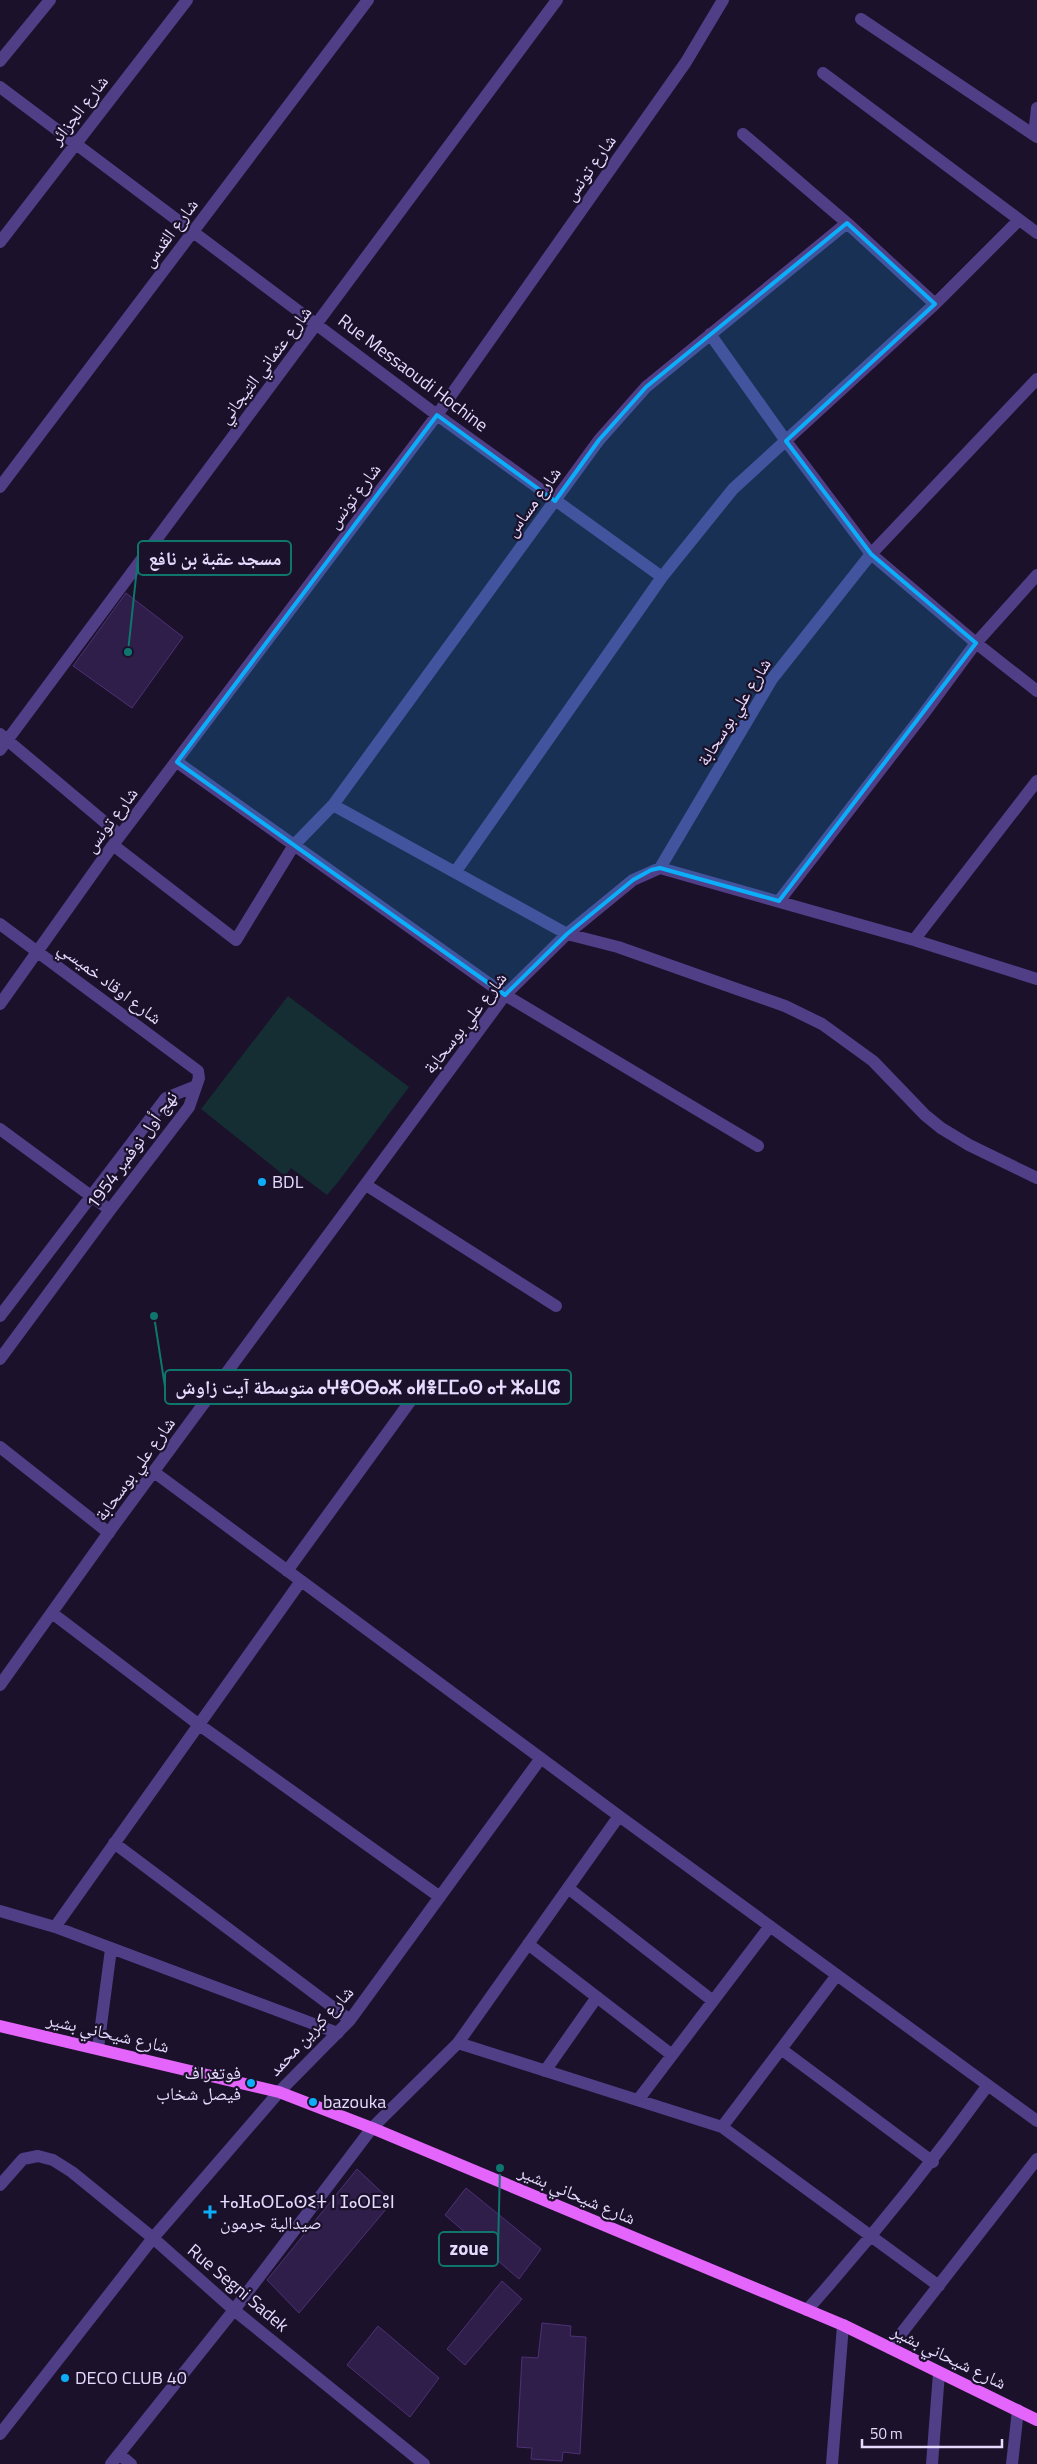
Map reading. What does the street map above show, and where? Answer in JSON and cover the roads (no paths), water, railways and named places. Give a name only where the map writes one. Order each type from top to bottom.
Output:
[{"type":"main road","name":"شارع شيحاني بشير","points":[[0,2026],[279,2092],[372,2128],[843,2325],[1037,2420]]},
{"type":"street","points":[[0,61],[50,0]]},
{"type":"street","name":"شارع الجزائر","points":[[0,242],[187,0]]},
{"type":"street","name":"شارع القدس","points":[[0,487],[368,0]]},
{"type":"street","name":"شارع عثماني التيجاني","points":[[2,742],[318,324],[557,0]]},
{"type":"street","name":"شارع تونس","points":[[0,1004],[117,840],[437,415],[686,62],[722,0]]},
{"type":"street","points":[[861,19],[1036,136]]},
{"type":"street","points":[[823,73],[1037,232]]},
{"type":"street","name":"Rue Messaoudi Hochine","points":[[0,87],[192,233],[318,324],[437,415],[662,577]]},
{"type":"street","points":[[1036,136],[1037,108]]},
{"type":"street","points":[[743,134],[847,223],[935,304]]},
{"type":"street","points":[[456,871],[662,577],[733,489],[935,304],[1019,220]]},
{"type":"street","name":"شارع مساس","points":[[117,840],[236,940],[294,845],[333,805],[599,440],[646,387],[847,223]]},
{"type":"street","points":[[710,334],[786,441],[871,554],[976,643],[1037,691]]},
{"type":"street","name":"شارع علي بوسحابة","points":[[0,1685],[109,1533],[506,995],[567,934],[633,880],[660,868],[772,679],[871,554],[1037,379]]},
{"type":"street","points":[[779,901],[926,712],[976,643],[1037,574]]},
{"type":"street","points":[[2,742],[117,840]]},
{"type":"street","points":[[177,762],[506,995],[758,1146]]},
{"type":"street","points":[[914,940],[1037,781]]},
{"type":"street","points":[[333,805],[456,871],[567,934],[618,947],[767,999],[822,1024],[873,1061],[925,1115],[941,1128],[969,1146],[1037,1178]]},
{"type":"street","points":[[660,868],[914,940],[1037,979]]},
{"type":"street","name":"شارع اوقاد خميسي","points":[[0,924],[198,1071],[199,1078],[196,1086]]},
{"type":"street","name":"نهج أول نوفمبر 1954","points":[[0,1316],[166,1098],[196,1086]]},
{"type":"street","name":"نهج أول نوفمبر 1954","points":[[0,1359],[110,1210],[190,1107],[196,1086]]},
{"type":"street","points":[[0,1129],[110,1210]]},
{"type":"street","points":[[366,1185],[556,1306]]},
{"type":"street","points":[[287,1571],[421,1386],[431,1379],[436,1379],[456,1391]]},
{"type":"street","points":[[0,1447],[109,1533]]},
{"type":"street","points":[[154,1472],[619,1816],[1037,2121]]},
{"type":"street","points":[[55,1928],[301,1581]]},
{"type":"street","points":[[52,1613],[198,1724],[440,1897]]},
{"type":"street","name":"شارع كبرين محمد","points":[[0,2434],[154,2238],[279,2092],[350,2020],[541,1758]]},
{"type":"street","points":[[111,2464],[234,2310],[372,2128],[458,2043],[619,1816]]},
{"type":"street","points":[[114,1843],[350,2020]]},
{"type":"street","points":[[568,1888],[713,2001]]},
{"type":"street","points":[[0,1911],[111,1948],[338,2033]]},
{"type":"street","points":[[638,2100],[770,1926]]},
{"type":"street","points":[[528,1944],[672,2055]]},
{"type":"street","points":[[98,2048],[111,1948]]},
{"type":"street","points":[[722,2127],[837,1975]]},
{"type":"street","points":[[545,2071],[596,1997]]},
{"type":"street","points":[[458,2043],[722,2127],[873,2235],[939,2286]]},
{"type":"street","points":[[781,2049],[933,2162]]},
{"type":"street","points":[[807,2310],[873,2235],[933,2162],[988,2085]]},
{"type":"street","name":"Rue Segni Sadek","points":[[0,2185],[23,2159],[38,2156],[53,2160],[72,2172],[154,2238],[234,2310],[424,2464]]},
{"type":"street","points":[[890,2348],[1037,2159]]},
{"type":"street","points":[[832,2464],[843,2325]]},
{"type":"street","points":[[932,2464],[939,2373]]},
{"type":"street","points":[[1012,2464],[1018,2410]]},
{"type":"street","points":[[120,2454],[131,2464]]},
{"type":"place","name":"مسجد عقبة بن نافع","points":[[128,652]]},
{"type":"place","name":"BDL","points":[[262,1182]]},
{"type":"place","name":"متوسطة آيت زاوش ⴰⵖⴻⵔⴱⴰⵣ ⴰⵍⴻⵎⵎⴰⵙ ⴰⵜ ⵣⴰⵡⵛ","points":[[154,1316]]},
{"type":"place","name":"فوتغراف فيصل شخاب","points":[[251,2083]]},
{"type":"place","name":"bazouka","points":[[313,2102]]},
{"type":"place","name":"zoue","points":[[500,2168]]},
{"type":"place","name":"ⵜⴰⴼⴰⵔⵎⴰⵙⵉⵜ ⵏ ⵊⴰⵔⵎⵓⵏ صيدالية جرمون","points":[[210,2212]]},
{"type":"place","name":"DECO CLUB 40","points":[[65,2378]]}]
